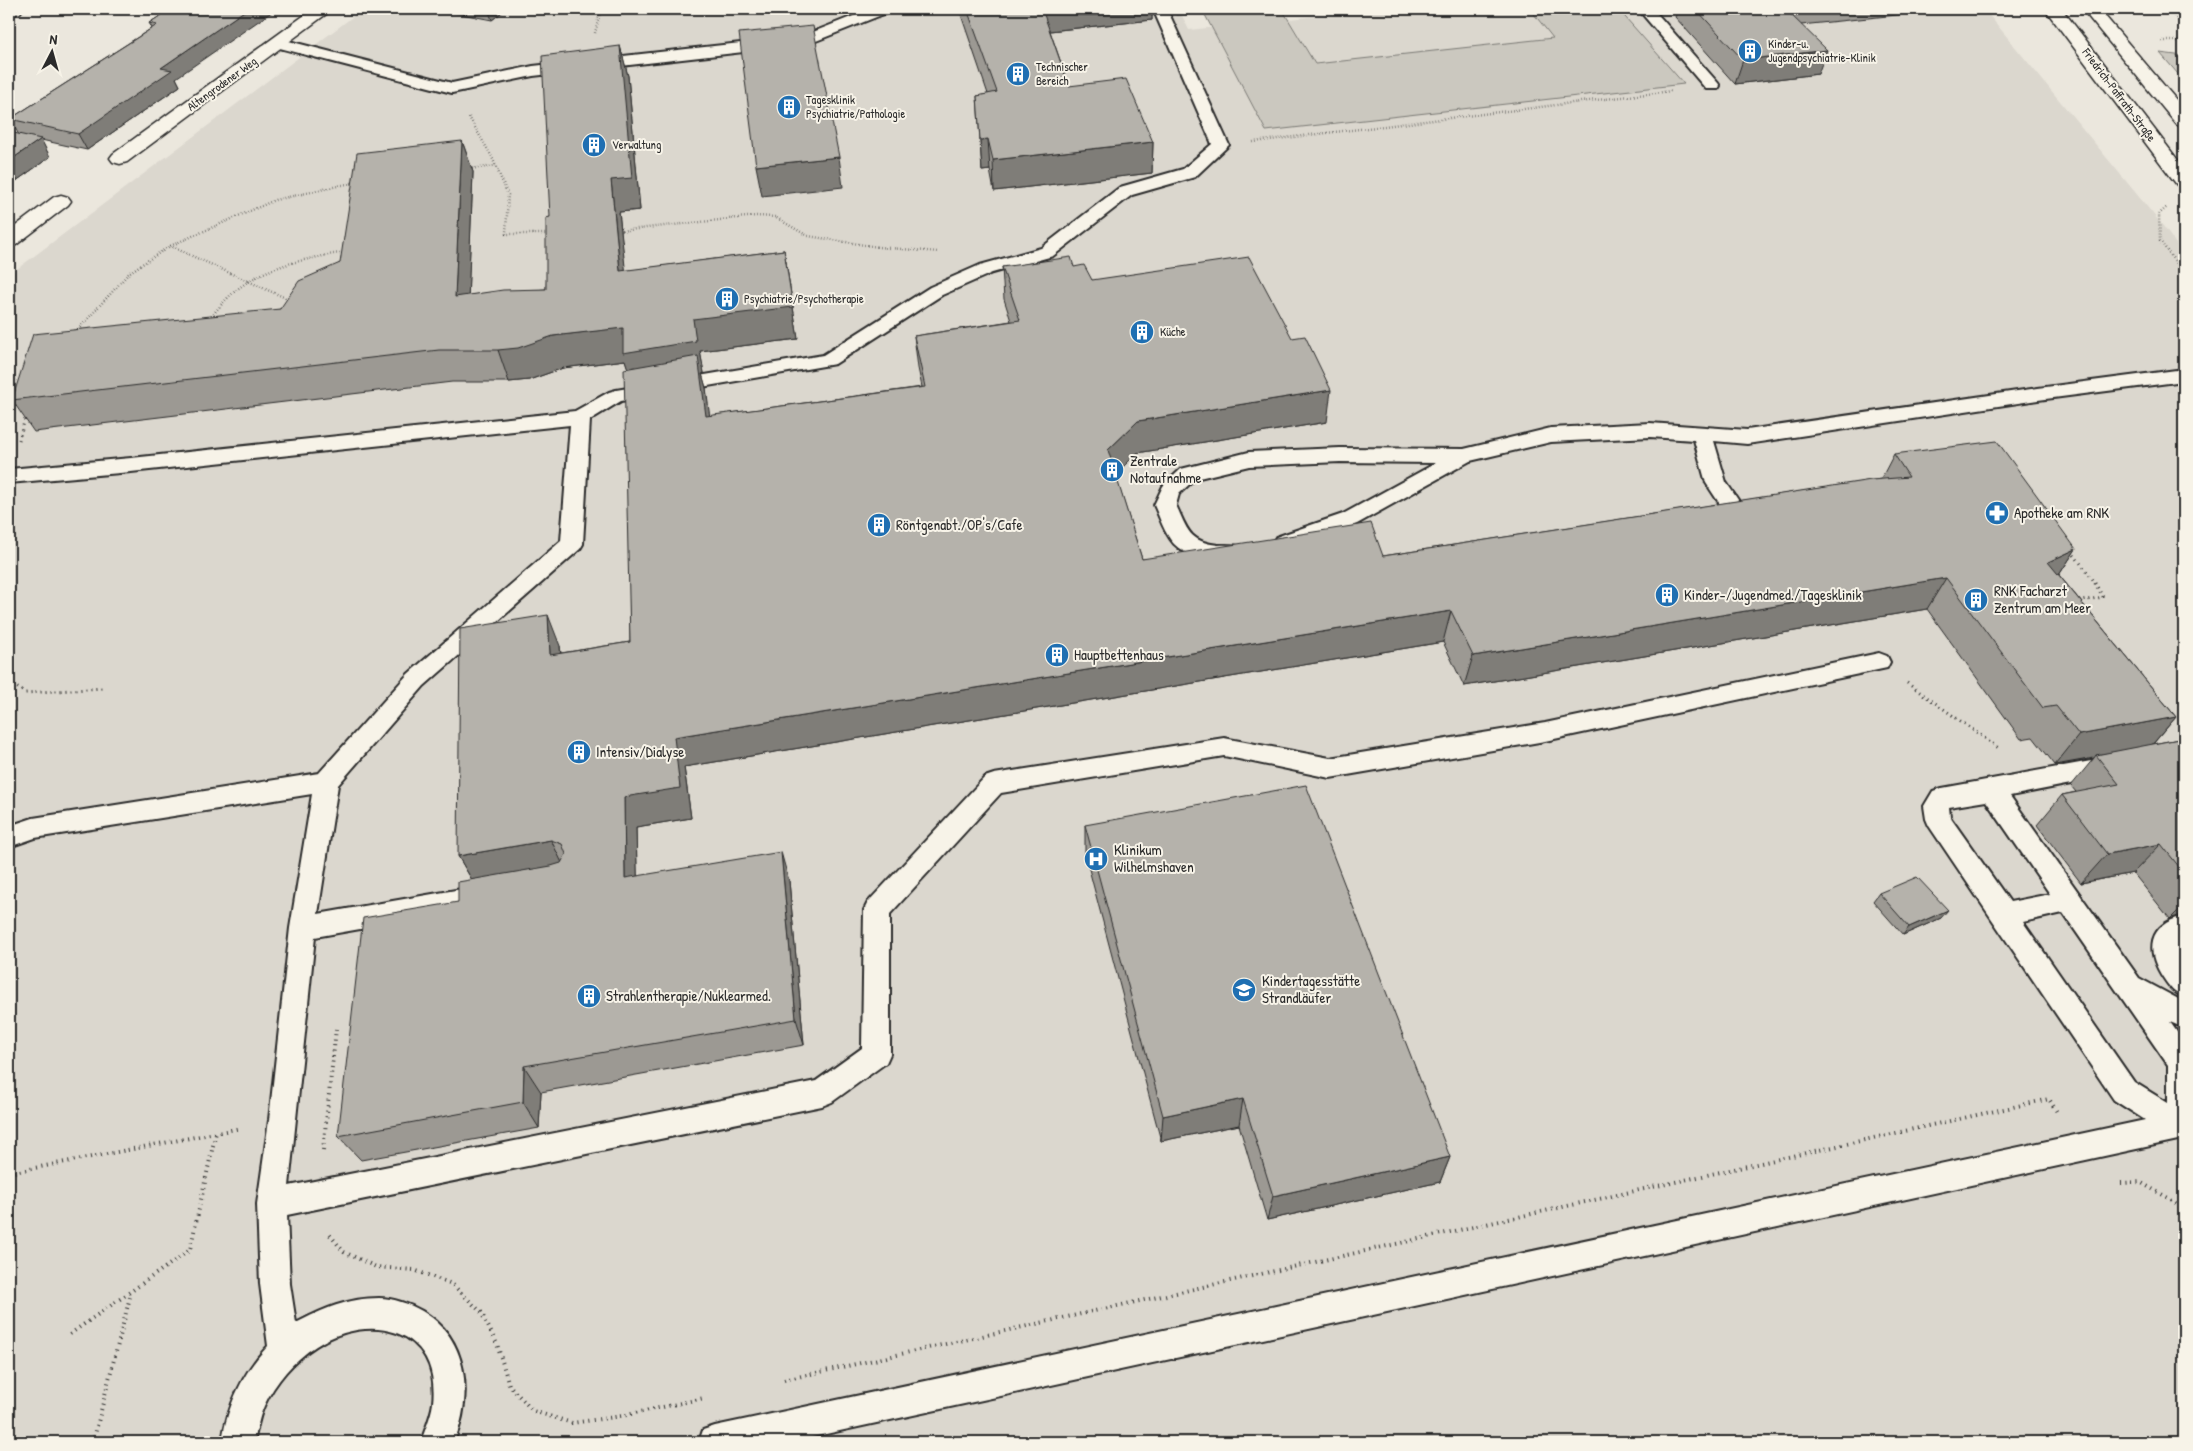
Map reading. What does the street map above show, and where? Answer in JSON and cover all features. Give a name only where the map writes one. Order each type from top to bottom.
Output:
[{"type":"main road","points":[[9,11],[14,9]]},
{"type":"main road","name":"Altengrodener Weg","points":[[120,158],[324,9]]},
{"type":"main road","name":"Friedrich-Paffrath-Straße","points":[[2053,9],[2184,182]]},
{"type":"main road","points":[[2090,9],[2184,121]]},
{"type":"main road","points":[[9,241],[61,201]]},
{"type":"lane","points":[[277,44],[321,53],[452,88],[533,71],[806,40],[884,9]]},
{"type":"lane","points":[[9,475],[131,465],[580,417],[616,396],[828,360],[936,291],[986,269],[1047,252],[1126,191],[1189,173],[1221,146],[1160,9]]},
{"type":"lane","points":[[1645,9],[1712,86]]},
{"type":"lane","points":[[1464,456],[1350,519],[1282,543],[1228,554],[1199,549],[1181,538],[1165,505],[1170,491],[1188,474],[1250,459],[1340,455],[1464,456],[1551,435],[1650,430],[1747,438],[2038,394],[2184,375]]},
{"type":"lane","points":[[284,1351],[274,1284],[272,1204],[283,1120],[302,928],[326,782],[416,680],[572,544],[580,417]]},
{"type":"lane","points":[[1702,434],[1716,483],[1742,522]]},
{"type":"lane","points":[[272,1204],[822,1093],[876,1054],[877,910],[994,784],[1224,748],[1330,768],[1545,732],[1879,662]]},
{"type":"lane","points":[[2139,762],[1942,798],[1936,806],[1938,818],[2002,915],[2124,1091],[2183,1128]]},
{"type":"lane","points":[[9,838],[33,828],[326,782]]},
{"type":"lane","points":[[1992,790],[2182,1062],[2183,1128]]},
{"type":"lane","points":[[302,928],[517,891]]},
{"type":"lane","points":[[2002,915],[2069,901]]},
{"type":"lane","points":[[2178,929],[2165,942],[2166,959],[2184,985]]},
{"type":"lane","points":[[2128,985],[2184,1016]]},
{"type":"lane","points":[[715,1442],[2183,1128]]},
{"type":"lane","points":[[238,1442],[242,1416],[258,1382],[284,1351],[316,1329],[349,1315],[381,1313],[411,1319],[434,1337],[447,1364],[451,1396],[443,1431],[437,1442]]},
{"type":"path","points":[[2168,9],[2183,22],[2184,26]]},
{"type":"path","points":[[1221,146],[1712,86]]},
{"type":"path","points":[[452,88],[496,166],[508,196],[506,234],[550,234]]},
{"type":"path","points":[[467,169],[496,166]]},
{"type":"path","points":[[72,338],[130,272],[170,246],[276,200],[364,182]]},
{"type":"path","points":[[2175,208],[2166,208],[2159,214],[2160,242],[2184,274]]},
{"type":"path","points":[[616,231],[756,216],[775,217],[808,236],[878,247],[966,254],[986,269]]},
{"type":"path","points":[[170,246],[298,303]]},
{"type":"path","points":[[209,321],[218,306],[249,281],[280,265],[348,251],[347,260]]},
{"type":"path","points":[[9,475],[28,409]]},
{"type":"path","points":[[2068,547],[2092,578],[2103,597],[2074,602]]},
{"type":"path","points":[[1879,662],[2007,754],[2031,782]]},
{"type":"path","points":[[9,682],[25,693],[103,688]]},
{"type":"path","points":[[777,1382],[2048,1099]]},
{"type":"path","points":[[9,1173],[328,1112],[317,1195],[321,1225],[344,1252],[376,1267],[414,1270],[452,1284],[481,1312],[497,1344],[508,1385],[533,1411],[572,1423],[622,1416],[709,1397]]},
{"type":"path","points":[[70,1334],[190,1250],[216,1132]]},
{"type":"path","points":[[93,1442],[131,1293]]},
{"type":"shaded area","name":"Klinikum Wilhelmshaven","points":[[363,9],[1179,9],[1189,30],[1381,9],[1984,9],[2163,226],[2184,255],[2184,1442],[9,1442],[9,275]]},
{"type":"shaded area","points":[[1173,9],[1282,9],[1315,64],[1553,38],[1530,9],[1618,9],[1684,84],[1266,131],[1204,13],[1176,15]]},
{"type":"shaded area","points":[[2160,53],[2184,56],[2184,81]]},
{"type":"building","points":[[171,9],[247,9],[161,68],[172,70],[78,134],[10,119],[157,25],[149,23]]},
{"type":"building","name":"Technischer Bereich","points":[[967,9],[1042,9],[1069,86],[1126,79],[1153,142],[993,160],[988,139],[980,140],[977,96],[997,92]]},
{"type":"building","points":[[1696,9],[1785,9],[1827,50],[1743,60]]},
{"type":"building","name":"Tagesklinik Psychiatrie/Pathologie","points":[[813,26],[839,157],[756,166],[739,33]]},
{"type":"building","points":[[620,46],[632,178],[611,180],[620,271],[784,250],[793,307],[693,319],[696,341],[623,353],[623,328],[553,336],[518,348],[439,350],[12,400],[33,334],[280,309],[299,281],[340,263],[357,153],[462,141],[455,297],[503,290],[546,289],[546,218],[550,217],[542,56]]},
{"type":"building","points":[[9,132],[41,139],[9,161]]},
{"type":"building","points":[[1071,257],[1074,267],[1084,265],[1092,280],[1249,257],[1292,338],[1305,336],[1331,390],[1138,421],[1108,450],[1142,559],[1371,523],[1383,556],[1871,480],[1909,477],[1894,454],[1997,441],[2076,549],[2048,562],[2176,717],[2079,735],[2056,706],[2043,708],[1946,578],[1473,656],[1451,611],[674,737],[680,788],[624,797],[625,878],[781,852],[796,1019],[524,1066],[523,1102],[338,1136],[363,918],[458,902],[458,882],[551,866],[561,863],[566,854],[562,844],[551,840],[458,856],[460,629],[548,615],[550,655],[630,642],[624,369],[698,356],[706,416],[925,387],[914,336],[1020,320],[1002,267]]},
{"type":"building","points":[[2184,738],[2184,873],[2161,844],[2107,854],[2062,795],[2119,784],[2096,755]]},
{"type":"building","name":"Kindertagesstätte Strandläufer","points":[[1306,785],[1450,1157],[1273,1196],[1243,1099],[1163,1116],[1085,825]]},
{"type":"building","points":[[1917,877],[1948,910],[1909,927],[1879,893]]},
{"type":"place","name":"Kinder-u. Jugendpsychiatrie-Klinik","points":[[1750,51]]},
{"type":"place","name":"Technischer Bereich","points":[[1018,74]]},
{"type":"place","name":"Tagesklinik Psychiatrie/Pathologie","points":[[789,107]]},
{"type":"place","name":"Verwaltung","points":[[594,145]]},
{"type":"place","name":"Psychiatrie/Psychotherapie","points":[[727,299]]},
{"type":"place","name":"Küche","points":[[1142,332]]},
{"type":"place","name":"Zentrale Notaufnahme","points":[[1112,470]]},
{"type":"place","name":"Apotheke am RNK","points":[[1997,513]]},
{"type":"place","name":"Röntgenabt./OP's/Cafe","points":[[879,525]]},
{"type":"place","name":"Kinder-/Jugendmed./Tagesklinik","points":[[1667,595]]},
{"type":"place","name":"RNK Facharzt Zentrum am Meer","points":[[1976,600]]},
{"type":"place","name":"Hauptbettenhaus","points":[[1057,655]]},
{"type":"place","name":"Intensiv/Dialyse","points":[[579,752]]},
{"type":"place","name":"Klinikum Wilhelmshaven","points":[[1096,859]]},
{"type":"place","name":"Kindertagesstätte Strandläufer","points":[[1244,990]]},
{"type":"place","name":"Strahlentherapie/Nuklearmed.","points":[[589,996]]}]
